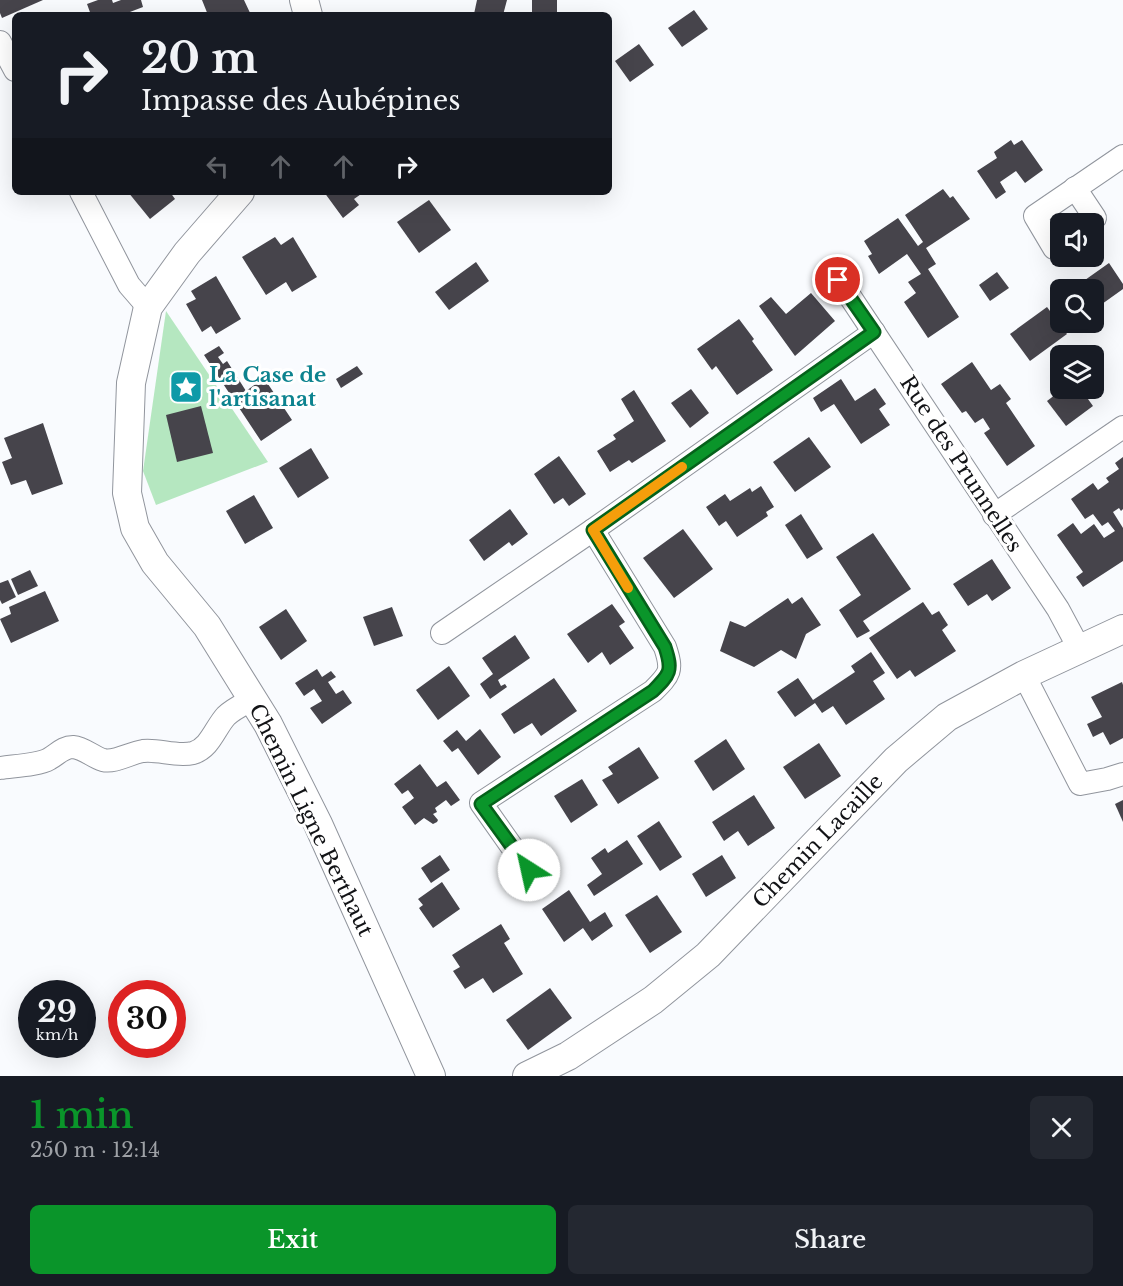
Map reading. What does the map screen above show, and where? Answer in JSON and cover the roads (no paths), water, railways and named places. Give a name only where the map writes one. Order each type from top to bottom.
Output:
[{"type":"street","points":[[0,42],[12,64]]},
{"type":"street","points":[[1050,241],[1035,216],[1123,156]]},
{"type":"street","points":[[1075,188],[1092,213]]},
{"type":"street","points":[[83,195],[129,285],[148,307]]},
{"type":"street","name":"Chemin Ligne Berthaut","points":[[237,195],[188,254],[148,307],[131,383],[127,493],[135,528],[155,563],[207,626],[268,724],[318,824],[430,1076]]},
{"type":"street","name":"Rue des Prunnelles","points":[[838,280],[1058,609],[1080,650]]},
{"type":"street","points":[[442,633],[593,530],[874,332]]},
{"type":"street","points":[[994,515],[1123,427]]},
{"type":"street","points":[[529,870],[481,804],[653,691],[666,678],[671,664],[665,647],[593,530]]},
{"type":"street","name":"Chemin Lacaille","points":[[527,1076],[568,1056],[653,1000],[708,954],[896,760],[948,717],[1024,675],[1123,629]]},
{"type":"street","points":[[1024,675],[1080,784],[1123,774]]},
{"type":"street","points":[[0,768],[42,762],[61,750],[74,747],[104,760],[147,751],[194,753],[203,747],[226,716],[253,699]]},
{"type":"place","name":"La Case de l'artisanat","points":[[186,387]]}]
